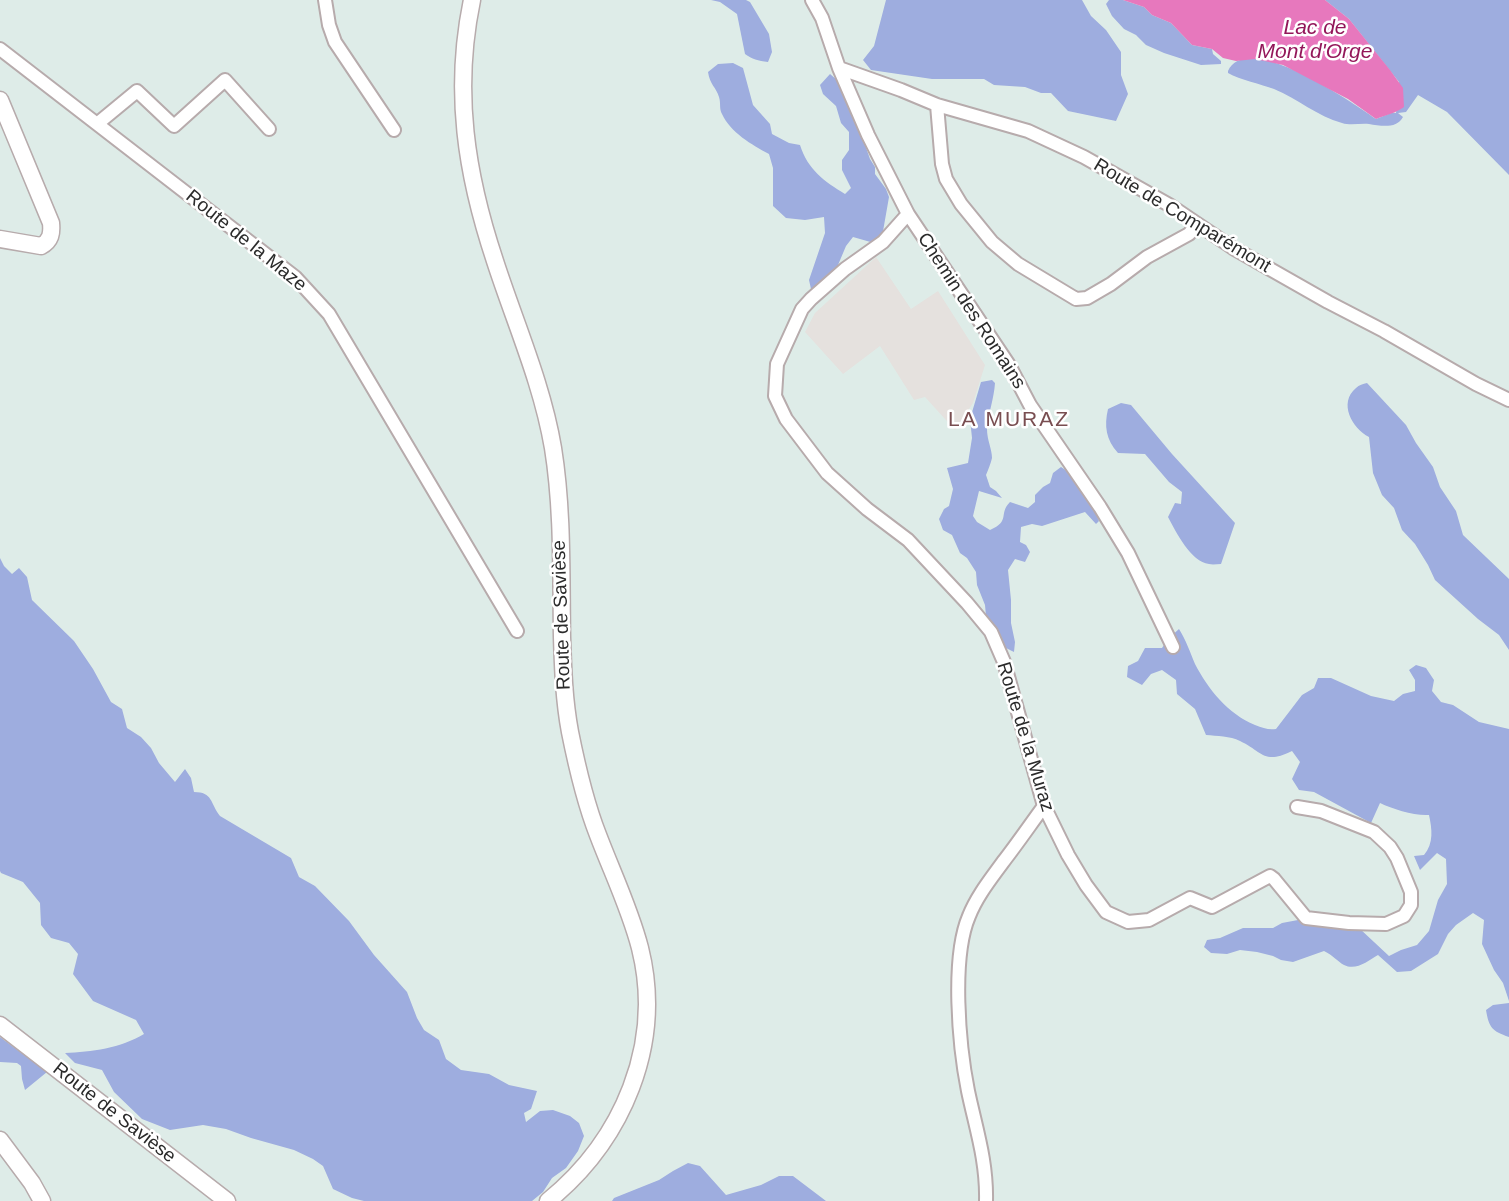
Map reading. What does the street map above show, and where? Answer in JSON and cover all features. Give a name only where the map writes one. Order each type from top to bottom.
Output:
[{"type":"street","points":[[325,0],[335,41],[394,130]]},
{"type":"street","name":"Route de Savièse","points":[[472,0],[465,34],[462,70],[468,163],[484,226],[531,363],[549,427],[558,493],[564,694],[569,729],[586,800],[641,951],[646,1005],[641,1053],[625,1104],[594,1155],[548,1201]]},
{"type":"street","name":"Chemin des Romains","points":[[812,0],[822,18],[839,68],[868,135],[908,214],[1009,365],[1030,405],[1100,507],[1128,553],[1173,647]]},
{"type":"street","name":"Route de la Maze","points":[[0,49],[295,277],[328,314],[517,631]]},
{"type":"street","name":"Route de Comparémont","points":[[839,68],[937,105],[1004,123],[1042,137],[1120,176],[1171,206],[1233,248],[1509,400]]},
{"type":"street","points":[[97,124],[137,91],[174,126],[225,80],[269,129]]},
{"type":"street","points":[[0,100],[52,230],[48,241],[41,246],[0,239]]},
{"type":"street","points":[[937,105],[946,179],[961,204],[987,236],[1018,264],[1076,299],[1087,298],[1111,284],[1147,257],[1189,234],[1197,224]]},
{"type":"street","name":"Route de la Muraz","points":[[908,214],[883,242],[845,269],[802,309],[777,364],[775,396],[786,419],[827,472],[867,509],[908,540],[991,632],[1008,676],[1044,806],[1068,855],[1093,894],[1106,912],[1128,922],[1149,920],[1190,898],[1212,907],[1270,876],[1306,918],[1349,923],[1386,923],[1404,916],[1410,905],[1411,892],[1390,847],[1374,832],[1321,811],[1297,807]]},
{"type":"street","points":[[986,1201],[984,1158],[963,1061],[960,950],[967,918],[979,895],[1044,806]]},
{"type":"street","name":"Route de Savièse","points":[[0,1026],[227,1201]]},
{"type":"street","points":[[0,1140],[42,1201]]},
{"type":"shaded area","points":[[711,0],[750,2],[769,34],[772,52],[768,62],[755,60],[745,54],[737,14],[720,2]]},
{"type":"shaded area","points":[[886,0],[1082,0],[1091,16],[1106,30],[1121,52],[1121,75],[1128,94],[1116,121],[1068,111],[1051,93],[1041,93],[1025,87],[994,85],[984,79],[932,79],[871,70],[863,60],[874,46]]},
{"type":"shaded area","points":[[1109,0],[1123,0],[1144,7],[1152,15],[1171,23],[1192,45],[1212,49],[1221,64],[1201,65],[1146,45],[1136,35],[1124,29],[1112,16],[1106,4]]},
{"type":"shaded area","points":[[1325,0],[1509,0],[1509,175],[1447,112],[1418,95],[1406,112],[1398,113],[1403,117],[1397,123],[1388,126],[1349,124],[1324,116],[1274,89],[1228,73],[1239,60],[1256,59],[1277,64],[1301,73],[1376,119],[1396,113],[1399,82],[1349,19]]},
{"type":"shaded area","points":[[733,63],[743,68],[753,105],[770,124],[772,134],[789,143],[800,145],[807,161],[818,174],[845,194],[851,188],[842,170],[842,160],[849,150],[849,132],[841,123],[836,106],[823,94],[820,85],[830,74],[837,80],[852,107],[875,167],[875,174],[886,189],[889,197],[882,237],[874,243],[853,237],[846,246],[830,284],[819,289],[811,289],[809,280],[825,233],[824,217],[805,220],[786,218],[773,206],[773,168],[769,154],[730,127],[721,112],[720,99],[709,76],[708,72],[718,64]]},
{"type":"shaded area","points":[[876,257],[911,309],[938,291],[985,365],[973,403],[955,430],[925,397],[914,400],[880,346],[843,374],[805,332],[815,313]]},
{"type":"shaded area","points":[[992,380],[995,383],[987,429],[992,458],[986,475],[990,487],[1002,498],[979,491],[973,516],[977,522],[990,530],[1000,524],[1010,502],[1028,508],[1035,502],[1035,495],[1050,483],[1053,473],[1061,467],[1079,484],[1099,521],[1096,524],[1085,512],[1042,526],[1032,524],[1021,527],[1020,542],[1026,545],[1030,552],[1025,562],[1015,559],[1008,570],[1014,652],[1002,646],[986,616],[976,572],[967,558],[960,553],[952,535],[943,530],[939,519],[944,509],[949,506],[953,489],[947,468],[968,463],[972,438],[970,419],[981,382]]},
{"type":"shaded area","points":[[1367,383],[1406,425],[1433,467],[1440,487],[1456,511],[1463,535],[1509,579],[1509,650],[1499,635],[1435,580],[1415,544],[1402,530],[1394,508],[1382,495],[1373,473],[1369,437],[1357,428],[1348,408],[1351,394],[1358,386]]},
{"type":"shaded area","points":[[1121,403],[1131,405],[1235,523],[1221,564],[1209,564],[1196,558],[1171,523],[1168,517],[1175,503],[1181,504],[1182,492],[1169,482],[1145,454],[1118,453],[1111,443],[1106,427],[1108,409]]},
{"type":"shaded area","points":[[0,558],[12,574],[19,568],[27,577],[32,600],[74,641],[111,702],[122,709],[127,728],[151,748],[159,763],[175,782],[185,769],[191,778],[194,792],[208,796],[220,816],[291,858],[299,877],[315,886],[349,921],[374,955],[407,992],[417,1018],[424,1030],[439,1040],[446,1059],[461,1070],[489,1074],[509,1085],[537,1091],[531,1109],[524,1113],[526,1122],[540,1111],[553,1110],[570,1116],[579,1123],[584,1136],[578,1151],[566,1168],[552,1178],[543,1192],[532,1201],[364,1201],[352,1198],[333,1189],[323,1166],[294,1150],[226,1129],[203,1125],[170,1130],[142,1119],[114,1092],[102,1070],[75,1063],[65,1053],[106,1048],[126,1043],[144,1034],[136,1020],[93,1001],[73,974],[78,954],[69,943],[51,938],[41,925],[40,903],[23,882],[0,871]]},
{"type":"shaded area","points":[[1179,629],[1206,683],[1236,714],[1263,728],[1276,729],[1302,695],[1314,688],[1318,678],[1331,678],[1371,696],[1394,701],[1403,694],[1415,691],[1415,680],[1409,670],[1416,665],[1426,668],[1434,680],[1432,691],[1441,702],[1453,705],[1479,722],[1509,729],[1509,1001],[1503,983],[1482,944],[1484,920],[1473,913],[1448,934],[1438,954],[1411,971],[1397,972],[1378,955],[1362,964],[1348,967],[1324,951],[1293,962],[1240,950],[1227,954],[1211,953],[1204,947],[1207,940],[1220,938],[1243,928],[1273,928],[1298,920],[1312,925],[1359,928],[1389,956],[1417,945],[1429,931],[1438,900],[1447,884],[1446,859],[1437,853],[1420,870],[1414,856],[1424,855],[1431,841],[1429,815],[1404,812],[1380,803],[1371,823],[1314,792],[1299,790],[1292,779],[1300,762],[1292,751],[1269,757],[1236,739],[1206,735],[1195,709],[1177,694],[1176,680],[1162,670],[1151,674],[1142,685],[1127,677],[1128,666],[1138,661],[1145,648],[1162,648]]},
{"type":"shaded area","points":[[1509,1003],[1509,1037],[1492,1028],[1486,1010],[1493,1005]]},
{"type":"shaded area","points":[[0,1037],[47,1072],[25,1090],[21,1066],[17,1063],[0,1062]]},
{"type":"shaded area","points":[[688,1163],[700,1166],[726,1195],[761,1185],[779,1176],[793,1176],[826,1201],[612,1201],[659,1180]]},
{"type":"water","name":"Lac de Mont d'Orge","points":[[1123,0],[1325,0],[1349,19],[1390,70],[1403,88],[1404,107],[1376,119],[1348,99],[1283,65],[1255,59],[1236,61],[1223,58],[1212,49],[1192,45],[1171,23],[1152,15],[1144,7]]},
{"type":"district","name":"LA MURAZ","points":[[1009,420]]}]
